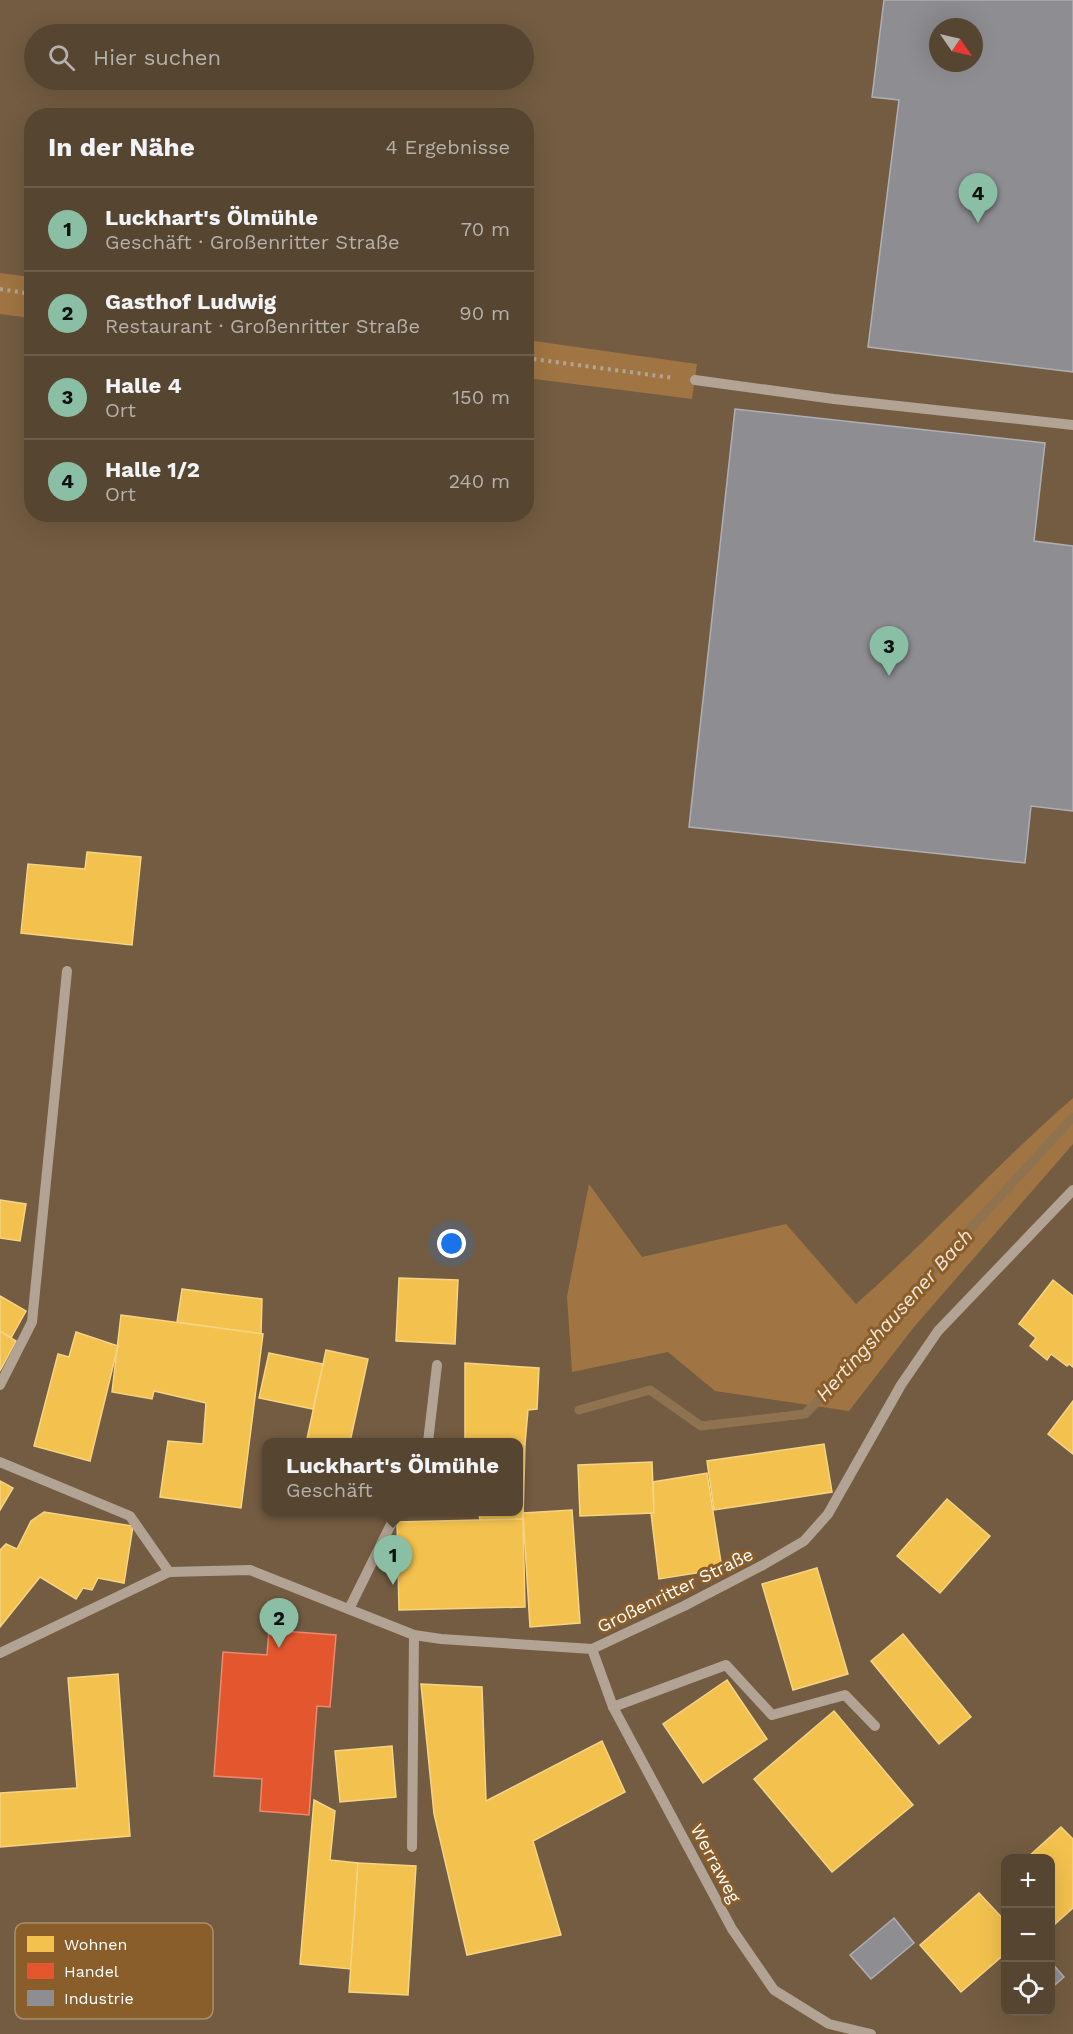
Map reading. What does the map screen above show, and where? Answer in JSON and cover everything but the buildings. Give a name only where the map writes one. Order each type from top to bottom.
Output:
[{"type":"street","points":[[694,380],[834,399],[1073,425]]},
{"type":"street","points":[[0,1385],[32,1322],[67,971]]},
{"type":"street","name":"Großenritter Straße","points":[[0,1653],[169,1572],[250,1570],[414,1635],[441,1639],[592,1649],[684,1606],[804,1541],[828,1514],[901,1385],[938,1330],[1073,1191]]},
{"type":"street","points":[[429,1438],[437,1365]]},
{"type":"street","points":[[0,1462],[130,1516],[169,1572]]},
{"type":"street","points":[[350,1609],[395,1516]]},
{"type":"street","points":[[412,1847],[414,1635]]},
{"type":"street","name":"Werraweg","points":[[592,1649],[613,1707],[732,1929],[774,1990],[829,2024],[872,2034]]},
{"type":"street","points":[[613,1707],[726,1665],[772,1715],[845,1695],[875,1726]]},
{"type":"path","points":[[0,289],[24,293]]},
{"type":"path","points":[[534,359],[694,380]]},
{"type":"shaded area","points":[[0,273],[24,276],[24,317],[0,314]]},
{"type":"shaded area","points":[[534,341],[697,364],[692,399],[534,379]]},
{"type":"shaded area","points":[[1073,1098],[1073,1144],[914,1327],[849,1411],[715,1391],[668,1352],[572,1372],[567,1296],[589,1184],[642,1257],[786,1224],[856,1304]]},
{"type":"waterway","name":"Hertingshausener Bach","points":[[579,1410],[650,1390],[701,1426],[805,1414],[868,1349],[915,1291],[1073,1117]]},
{"type":"place","name":"Halle 1/2","points":[[978,223]]},
{"type":"place","name":"Halle 4","points":[[889,676]]},
{"type":"place","name":"Luckhart's Ölmühle","points":[[393,1585]]},
{"type":"place","name":"Gasthof Ludwig","points":[[279,1648]]}]
